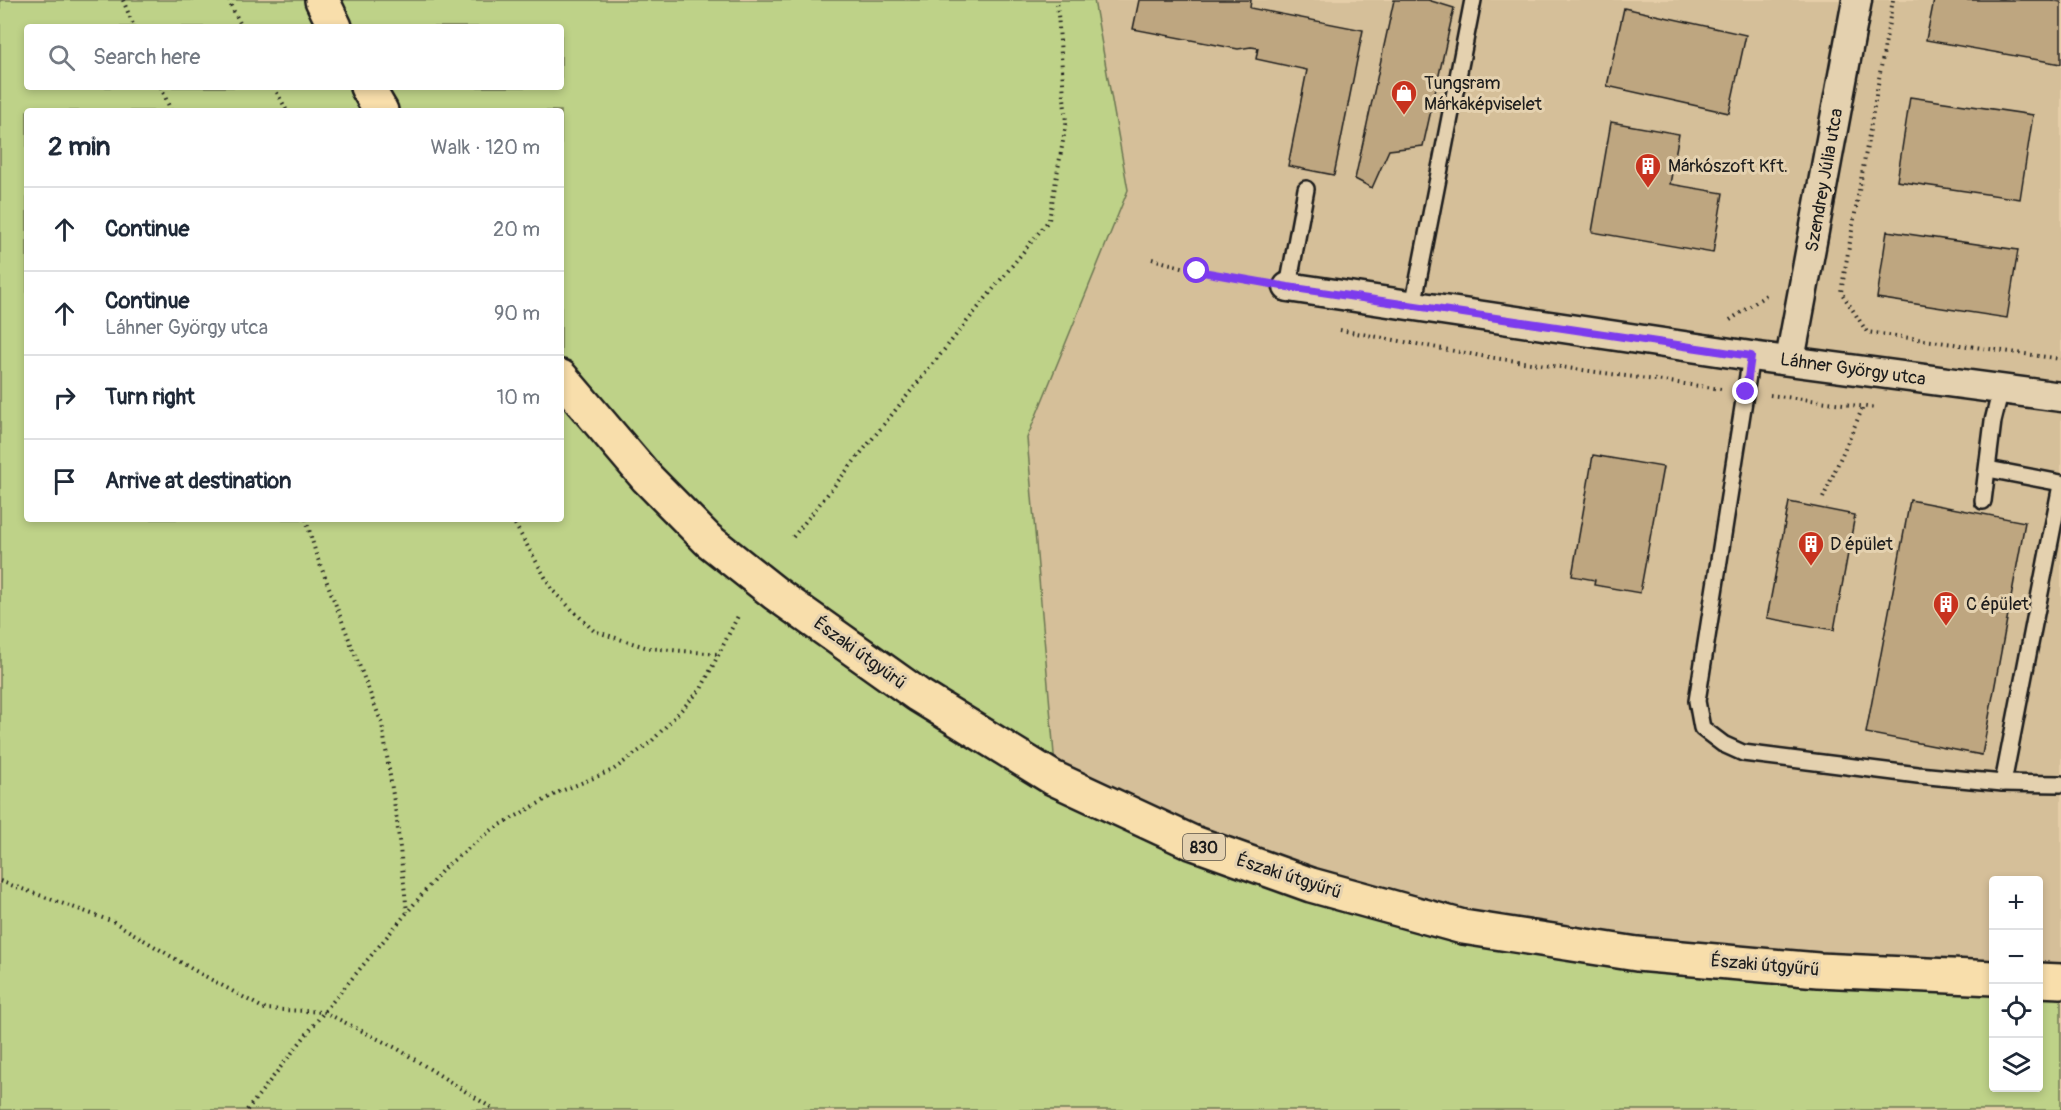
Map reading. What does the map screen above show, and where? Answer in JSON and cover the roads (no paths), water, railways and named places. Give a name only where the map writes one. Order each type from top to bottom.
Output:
[{"type":"main road","points":[[322,0],[334,24]]},
{"type":"main road","points":[[369,90],[379,108]]},
{"type":"main road","name":"Északi útgyűrű","points":[[564,381],[648,478],[708,540],[776,594],[918,695],[1053,778],[1191,842],[1311,885],[1463,927],[1637,954],[1818,970],[1989,978]]},
{"type":"main road","points":[[2043,980],[2061,981]]},
{"type":"street","name":"Szendrey Júlia utca","points":[[1790,360],[1857,0]]},
{"type":"street","name":"Láhner György utca","points":[[1288,287],[1751,356],[2061,397]]},
{"type":"lane","points":[[1413,306],[1473,0]]},
{"type":"lane","points":[[1288,287],[1306,189]]},
{"type":"lane","points":[[1751,356],[1697,701],[1702,728],[1723,744],[1743,753],[1918,775],[2003,783],[2061,784]]},
{"type":"lane","points":[[1983,501],[1993,421],[2001,389]]},
{"type":"lane","points":[[1988,469],[2061,484],[2003,783]]},
{"type":"place","name":"Tungsram Márkaképviselet","points":[[1404,116]]},
{"type":"place","name":"Márkószoft Kft.","points":[[1648,189]]},
{"type":"place","name":"D épület","points":[[1811,567]]},
{"type":"place","name":"C épület","points":[[1946,627]]}]
